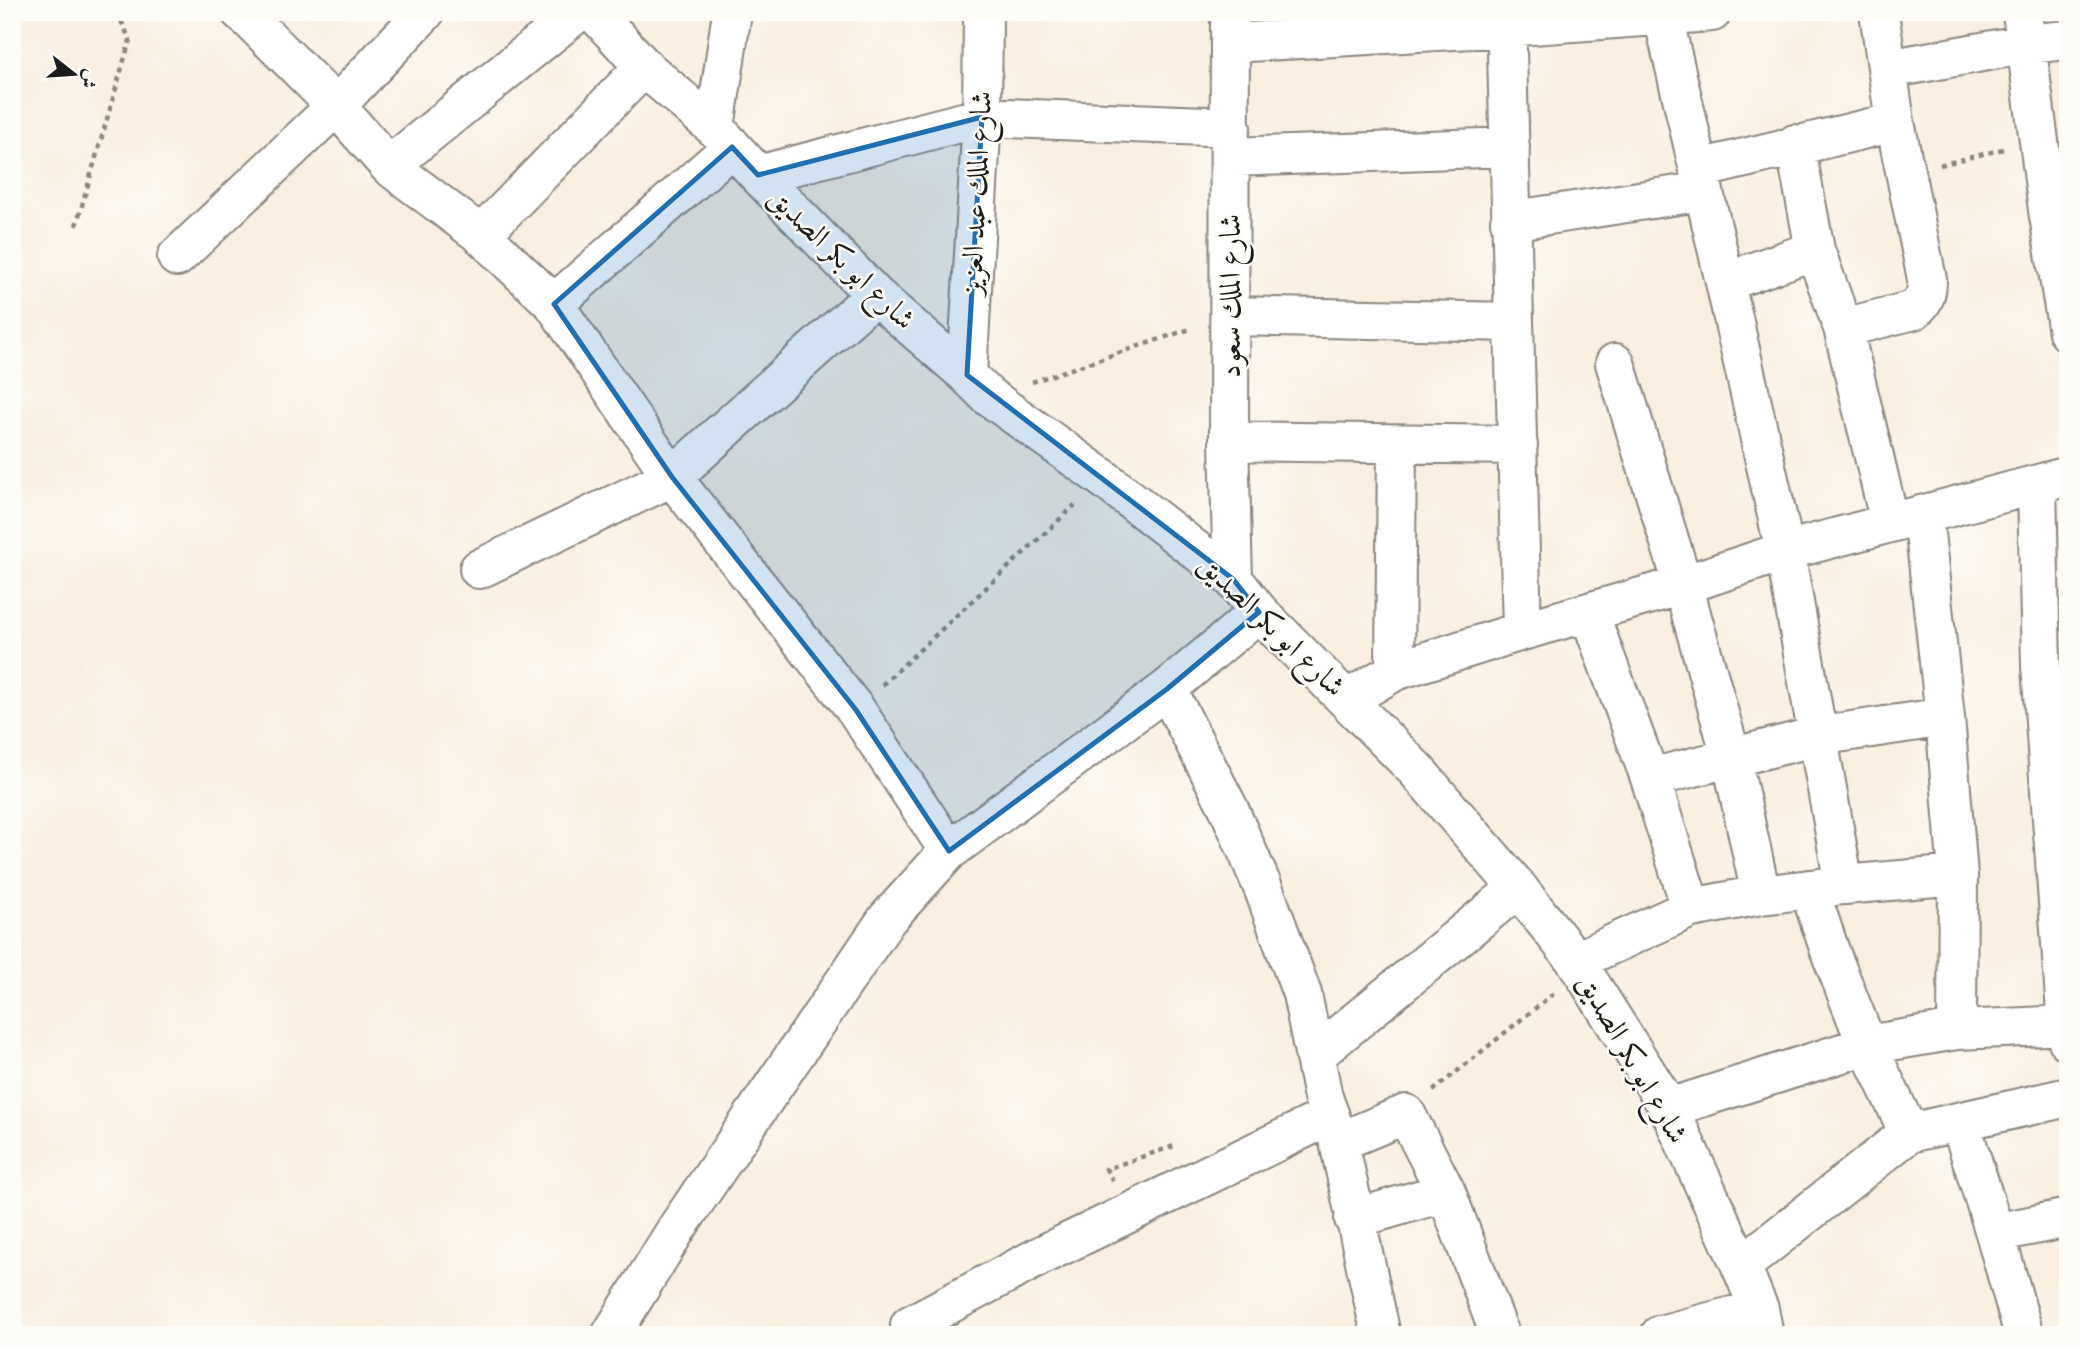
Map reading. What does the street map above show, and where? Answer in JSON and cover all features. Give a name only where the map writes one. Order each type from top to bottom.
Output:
[{"type":"street","points":[[177,257],[336,106],[425,12]]},
{"type":"street","points":[[389,166],[578,12]]},
{"type":"street","name":"شارع ابو بكر الصديق","points":[[594,12],[644,67],[724,137],[875,295],[978,385],[1233,579],[1259,612],[1417,771],[1518,888],[1579,966],[1669,1108],[1741,1266],[1761,1322]]},
{"type":"street","points":[[554,304],[724,137],[732,12]]},
{"type":"street","name":"شارع الملك عبد العزيز","points":[[978,385],[983,12]]},
{"type":"street","points":[[1231,28],[1663,16],[1712,12]]},
{"type":"street","points":[[1843,328],[1914,310],[1925,298],[1927,290],[1895,122],[1879,12]]},
{"type":"street","points":[[246,13],[336,106],[389,166],[481,235],[554,304],[672,477],[856,710],[949,851]]},
{"type":"street","points":[[1663,16],[1785,551],[1818,736],[1831,954],[1867,1045],[1909,1133]]},
{"type":"street","points":[[1506,20],[1522,631]]},
{"type":"street","name":"شارع الملك سعود","points":[[1231,28],[1229,440],[1233,579]]},
{"type":"street","points":[[1888,69],[2024,28],[2068,40]]},
{"type":"street","points":[[2024,28],[2053,135],[2068,332]]},
{"type":"street","points":[[481,235],[644,67]]},
{"type":"street","points":[[758,175],[982,117],[1231,142],[1510,147]]},
{"type":"street","points":[[1510,221],[1702,180],[1795,144],[1895,122]]},
{"type":"street","points":[[1795,144],[1815,250],[1906,519],[1945,717],[1958,876],[1957,1030]]},
{"type":"street","points":[[1725,282],[1815,250]]},
{"type":"street","points":[[479,569],[672,477],[875,295]]},
{"type":"street","points":[[1230,316],[1514,322]]},
{"type":"street","points":[[1615,363],[1683,585],[1731,756],[1761,895]]},
{"type":"street","points":[[1229,440],[1518,444]]},
{"type":"street","points":[[1395,671],[1397,444]]},
{"type":"street","points":[[1348,699],[1395,671],[1522,631],[1683,585],[1785,551],[2052,481],[2040,666],[2059,813],[2067,1030],[1957,1030],[1867,1045],[1669,1108]]},
{"type":"street","points":[[611,1335],[677,1228],[887,919],[949,851],[1167,690],[1259,612]]},
{"type":"street","points":[[1589,613],[1650,778],[1691,908]]},
{"type":"street","points":[[1167,690],[1229,809],[1264,890],[1302,994],[1323,1097],[1335,1129],[1381,1335]]},
{"type":"street","points":[[1650,778],[1818,736],[1945,717]]},
{"type":"street","points":[[1579,966],[1691,908],[1761,895],[1827,887],[1958,876]]},
{"type":"street","points":[[1315,1055],[1518,888]]},
{"type":"street","points":[[1741,1266],[1909,1133],[2068,1097]]},
{"type":"street","points":[[910,1325],[1046,1253],[1335,1129],[1406,1114],[1446,1192],[1500,1335]]},
{"type":"street","points":[[1959,1122],[2024,1335]]},
{"type":"street","points":[[1354,1219],[1446,1192]]},
{"type":"street","points":[[1995,1233],[2068,1217]]},
{"type":"street","points":[[1660,1335],[1761,1322]]},
{"type":"path","points":[[76,226],[130,40],[118,14],[113,12]]},
{"type":"path","points":[[1906,174],[2053,135]]},
{"type":"path","points":[[978,385],[1230,316]]},
{"type":"path","points":[[856,710],[1104,479]]},
{"type":"path","points":[[1406,1114],[1579,966]]},
{"type":"highlighted area","points":[[982,117],[967,375],[1233,579],[1259,612],[1167,689],[949,851],[856,710],[672,477],[554,304],[732,147],[758,175]]}]
